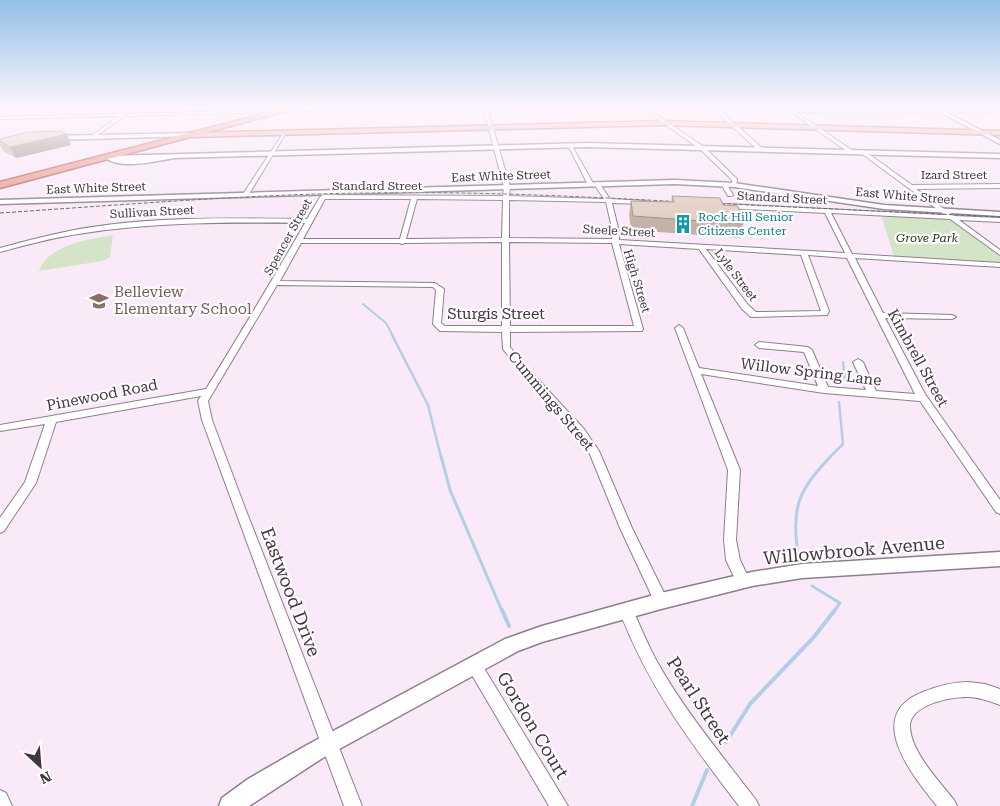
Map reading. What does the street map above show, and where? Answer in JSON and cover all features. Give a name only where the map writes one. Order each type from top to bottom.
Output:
[{"type":"highway","points":[[58,170],[129,156],[165,145]]},
{"type":"highway","points":[[0,185],[110,157],[129,156]]},
{"type":"highway","points":[[34,176],[81,164]]},
{"type":"street","points":[[246,194],[277,145]]},
{"type":"street","name":"Cummings Street","points":[[494,145],[507,192],[505,242],[507,289],[505,314],[507,328],[506,347],[594,451],[626,528],[661,601]]},
{"type":"street","points":[[697,145],[735,180],[734,185]]},
{"type":"street","points":[[755,145],[760,149]]},
{"type":"street","points":[[840,145],[851,152]]},
{"type":"street","points":[[129,156],[570,146],[1000,156]]},
{"type":"street","name":"High Street","points":[[570,146],[607,201],[616,232],[615,246],[639,329]]},
{"type":"street","points":[[863,152],[1000,253]]},
{"type":"street","points":[[110,157],[141,153],[176,156]]},
{"type":"street","name":"East White Street","points":[[0,202],[246,194],[507,192],[594,184],[675,182],[734,185],[884,207],[1000,214]]},
{"type":"street","points":[[724,184],[730,195]]},
{"type":"street","name":"Izard Street","points":[[909,186],[1000,186]]},
{"type":"street","name":"Standard Street","points":[[323,197],[415,197],[507,192],[607,201],[654,203]]},
{"type":"street","name":"Spencer Street","points":[[210,391],[275,284],[308,221],[323,197]]},
{"type":"street","points":[[402,242],[415,197]]},
{"type":"street","name":"Standard Street","points":[[721,206],[1000,220]]},
{"type":"street","name":"Kimbrell Street","points":[[827,211],[879,316],[923,398],[1000,509]]},
{"type":"street","name":"Sullivan Street","points":[[0,250],[59,234],[127,224],[169,221],[308,221]]},
{"type":"street","name":"Steele Street","points":[[297,241],[615,242],[1000,265]]},
{"type":"street","name":"Lyle Street","points":[[701,247],[745,307],[754,315],[824,313],[825,311],[804,253]]},
{"type":"street","name":"Sturgis Street","points":[[275,284],[436,285],[440,290],[436,324],[439,328],[639,329]]},
{"type":"street","points":[[879,316],[952,317]]},
{"type":"street","points":[[679,328],[734,470],[730,540],[733,560],[743,581]]},
{"type":"street","points":[[759,345],[808,350],[824,390]]},
{"type":"street","points":[[858,362],[874,395]]},
{"type":"street","name":"Willow Spring Lane","points":[[695,370],[824,390],[923,398]]},
{"type":"street","name":"Pinewood Road","points":[[0,428],[210,391]]},
{"type":"street","name":"Eastwood Drive","points":[[210,391],[204,401],[207,420],[353,806]]},
{"type":"street","points":[[0,528],[30,483],[51,420]]},
{"type":"street","name":"Willowbrook Avenue","points":[[626,610],[743,581],[802,571],[1000,559]]},
{"type":"street","points":[[230,806],[256,787],[330,744],[512,645],[542,634],[626,610]]},
{"type":"street","name":"Pearl Street","points":[[626,610],[633,630],[664,686],[698,738],[750,806]]},
{"type":"street","name":"Gordon Court","points":[[474,665],[559,806]]},
{"type":"street","points":[[948,806],[908,750],[903,736],[902,722],[907,710],[914,704],[942,693],[961,690],[983,690],[1000,697]]},
{"type":"street","points":[[0,799],[3,806]]},
{"type":"green space","name":"Grove Park","points":[[881,215],[949,219],[1000,256],[1000,263],[894,256]]},
{"type":"green space","points":[[113,235],[110,257],[102,261],[39,271],[44,262],[60,249],[81,241]]},
{"type":"building","points":[[6,145],[20,145],[10,147]]},
{"type":"building","points":[[672,196],[720,198],[723,205],[738,206],[743,224],[633,216],[631,201],[674,202]]},
{"type":"waterway","points":[[363,304],[386,323],[393,336]]},
{"type":"waterway","points":[[392,335],[428,405],[441,457]]},
{"type":"waterway","points":[[843,362],[845,381]]},
{"type":"waterway","points":[[831,456],[843,444],[839,402]]},
{"type":"waterway","points":[[441,456],[450,490],[502,611]]},
{"type":"waterway","points":[[798,555],[796,524],[800,501],[811,479],[831,456]]},
{"type":"waterway","points":[[812,586],[840,603],[834,611]]},
{"type":"waterway","points":[[502,610],[509,626]]},
{"type":"waterway","points":[[726,742],[750,704],[813,638],[835,610]]},
{"type":"waterway","points":[[692,806],[707,770]]},
{"type":"railway","points":[[0,213],[224,198],[359,193],[522,194],[684,202]]},
{"type":"railway","points":[[709,203],[1000,217]]},
{"type":"place","name":"Rock Hill Senior Citizens Center","points":[[683,224]]},
{"type":"place","name":"Belleview Elementary School","points":[[99,301]]}]
